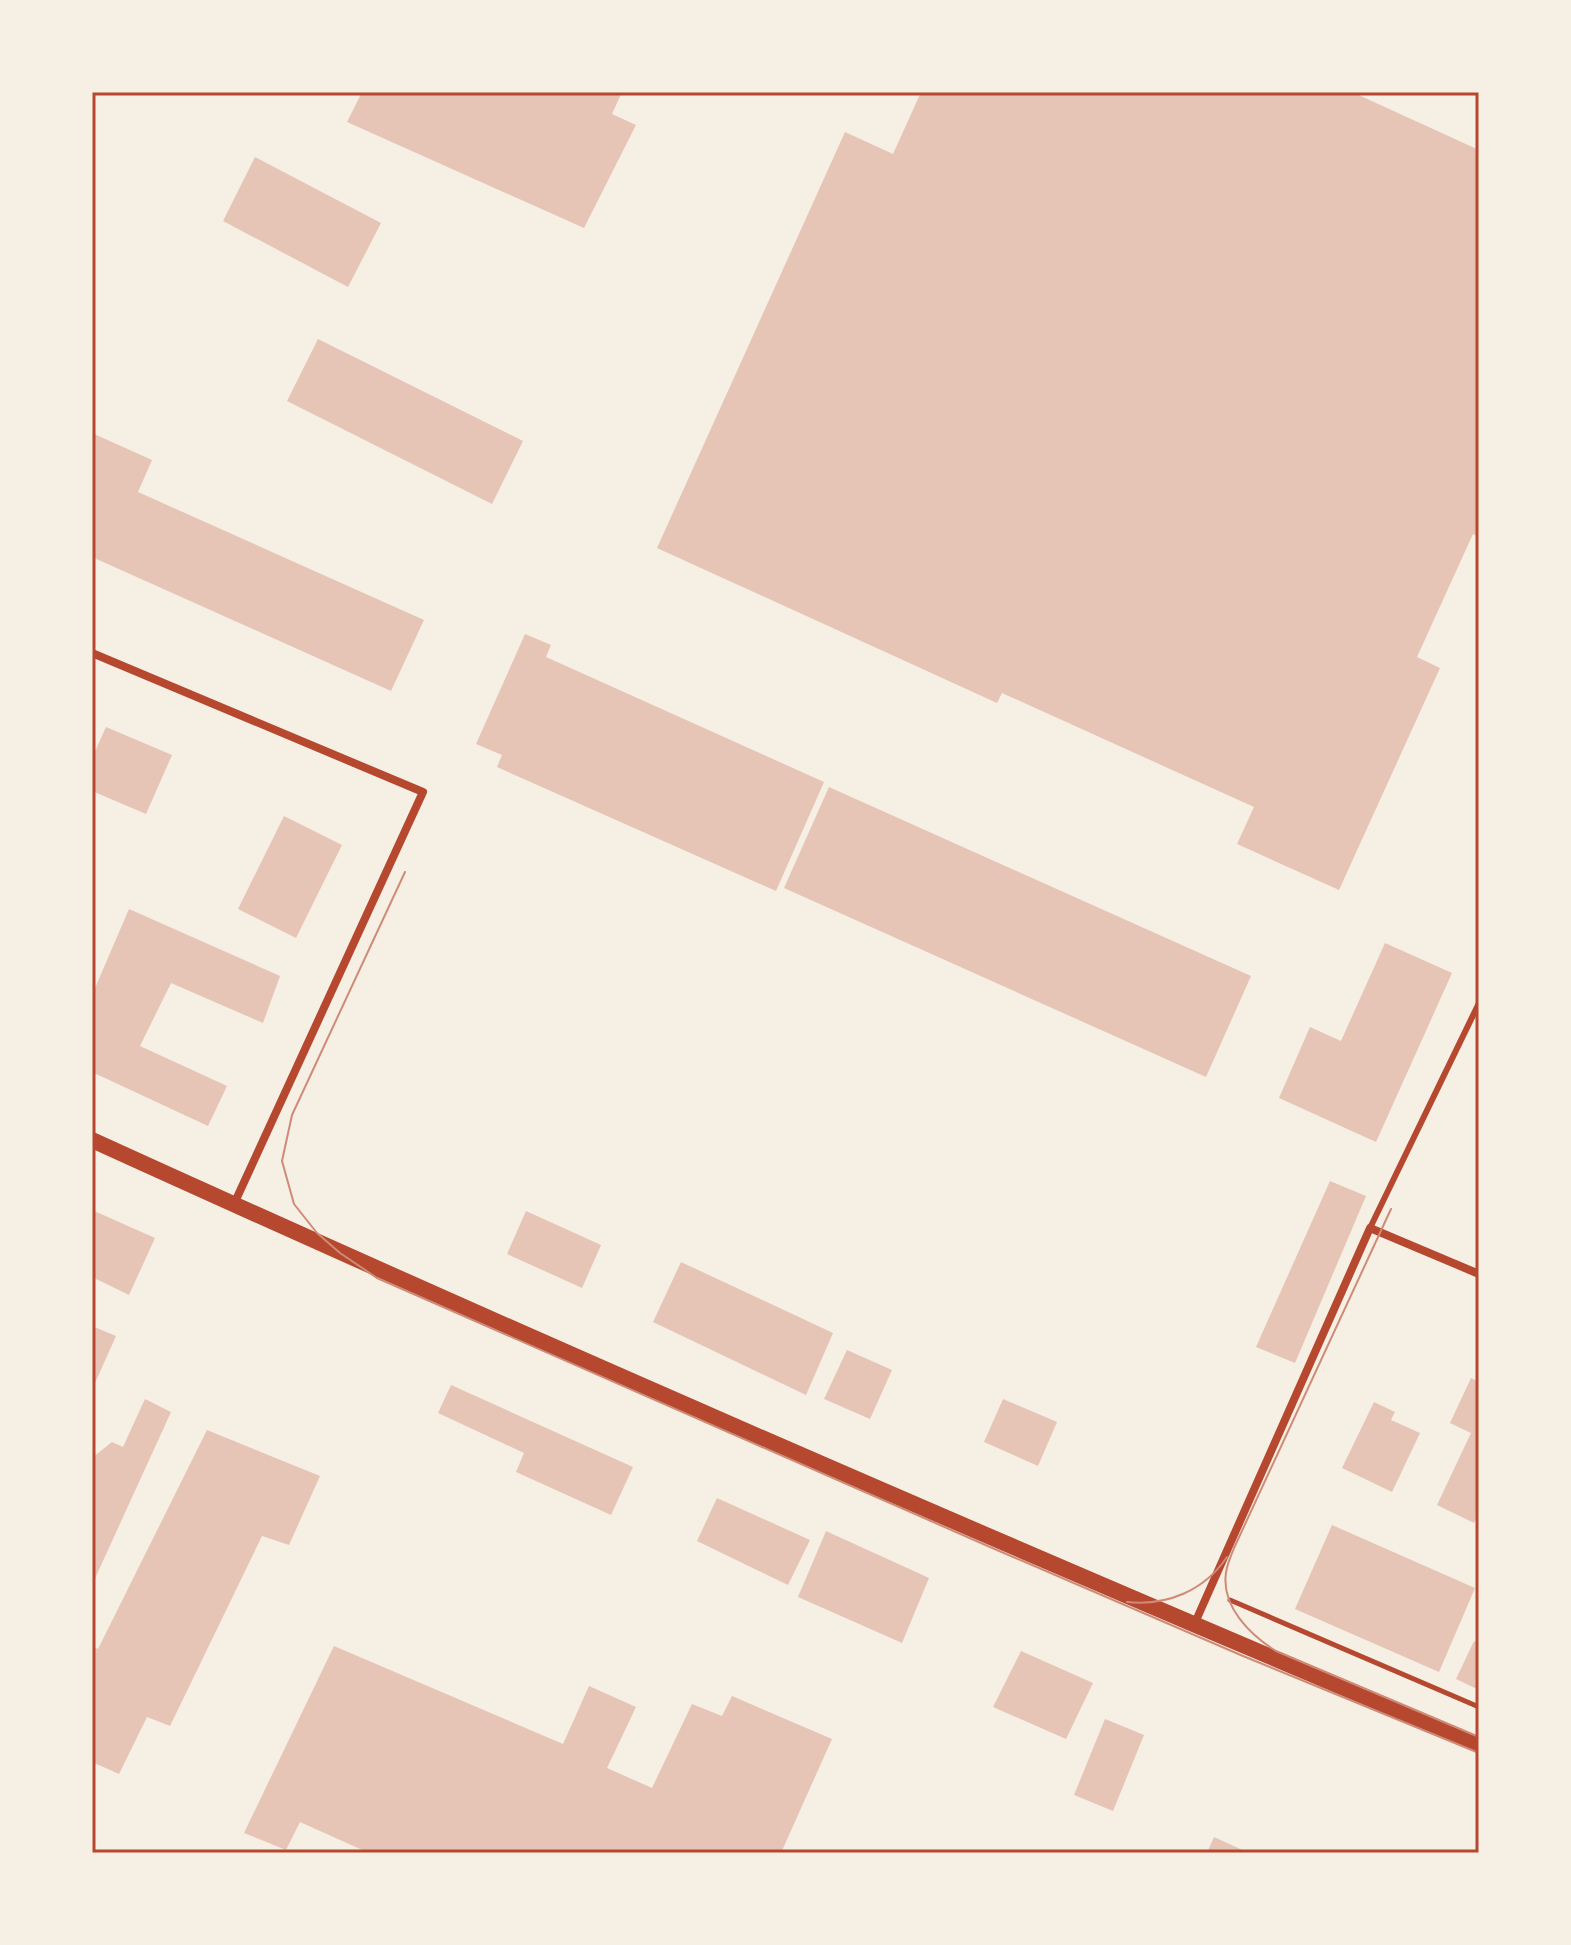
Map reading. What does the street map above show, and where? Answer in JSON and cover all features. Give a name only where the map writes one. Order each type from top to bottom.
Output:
[{"type":"main road","points":[[92,1140],[340,1253],[1194,1625],[1479,1745]]},
{"type":"street","points":[[92,653],[423,792],[233,1204]]},
{"type":"street","points":[[1194,1625],[1370,1228],[1479,1274]]},
{"type":"lane","points":[[1370,1228],[1479,1003]]},
{"type":"path","points":[[1209,1590],[1479,1707]]},
{"type":"building","points":[[362,92],[622,92],[612,114],[636,125],[584,228],[347,122]]},
{"type":"building","points":[[921,92],[1352,92],[1479,150],[1479,537],[1473,534],[1417,657],[1440,668],[1339,890],[1237,844],[1254,807],[1002,693],[997,703],[657,548],[845,132],[893,154]]},
{"type":"building","points":[[255,157],[381,223],[348,287],[223,221]]},
{"type":"building","points":[[318,339],[523,441],[492,504],[287,401]]},
{"type":"building","points":[[92,433],[152,460],[138,492],[424,620],[391,691],[92,557]]},
{"type":"building","points":[[525,634],[551,645],[546,657],[824,782],[776,891],[497,767],[502,755],[476,744]]},
{"type":"building","points":[[106,727],[172,755],[146,814],[92,791],[92,758]]},
{"type":"building","points":[[829,787],[1251,976],[1206,1077],[784,888]]},
{"type":"building","points":[[284,816],[342,845],[296,938],[238,909]]},
{"type":"building","points":[[129,909],[280,976],[263,1023],[171,983],[140,1046],[227,1086],[208,1126],[92,1072],[92,995]]},
{"type":"building","points":[[1385,943],[1452,973],[1376,1142],[1279,1098],[1310,1027],[1341,1041]]},
{"type":"building","points":[[1330,1181],[1366,1196],[1295,1363],[1256,1347]]},
{"type":"building","points":[[92,1210],[155,1238],[129,1295],[92,1277]]},
{"type":"building","points":[[526,1211],[601,1245],[582,1288],[507,1254]]},
{"type":"building","points":[[681,1262],[833,1333],[806,1395],[653,1322]]},
{"type":"building","points":[[92,1326],[116,1336],[95,1383],[92,1382]]},
{"type":"building","points":[[847,1350],[892,1370],[870,1419],[824,1399]]},
{"type":"building","points":[[1471,1378],[1479,1382],[1479,1512],[1474,1523],[1437,1505],[1471,1433],[1450,1423]]},
{"type":"building","points":[[451,1385],[633,1467],[611,1515],[516,1472],[524,1453],[438,1413]]},
{"type":"building","points":[[145,1399],[171,1412],[92,1585],[92,1458],[112,1442],[123,1447]]},
{"type":"building","points":[[1003,1399],[1057,1422],[1038,1466],[984,1442]]},
{"type":"building","points":[[1374,1402],[1395,1412],[1391,1420],[1420,1433],[1392,1492],[1342,1468]]},
{"type":"building","points":[[207,1430],[320,1476],[289,1545],[262,1536],[170,1726],[147,1717],[119,1774],[92,1762],[92,1646],[98,1649]]},
{"type":"building","points":[[717,1498],[810,1540],[788,1585],[697,1541]]},
{"type":"building","points":[[1332,1525],[1475,1588],[1439,1672],[1295,1609]]},
{"type":"building","points":[[826,1531],[929,1578],[902,1643],[798,1597]]},
{"type":"building","points":[[1474,1641],[1479,1644],[1479,1690],[1456,1679]]},
{"type":"building","points":[[334,1646],[563,1744],[589,1686],[636,1707],[607,1768],[652,1788],[692,1704],[722,1716],[732,1696],[832,1739],[781,1853],[369,1853],[300,1822],[286,1850],[244,1833]]},
{"type":"building","points":[[1021,1651],[1093,1683],[1066,1739],[993,1707]]},
{"type":"building","points":[[1105,1719],[1144,1735],[1113,1811],[1074,1795]]},
{"type":"building","points":[[1214,1837],[1249,1853],[1207,1853]]},
{"type":"tram line","points":[[405,872],[292,1115],[282,1161],[294,1204],[317,1233],[340,1253],[377,1278],[990,1547],[1479,1753]]},
{"type":"tram line","points":[[1391,1209],[1234,1548],[1226,1585],[1228,1597],[1239,1618],[1276,1651],[1479,1737]]},
{"type":"tram line","points":[[1127,1602],[1142,1603],[1183,1594],[1207,1579],[1227,1557]]}]
